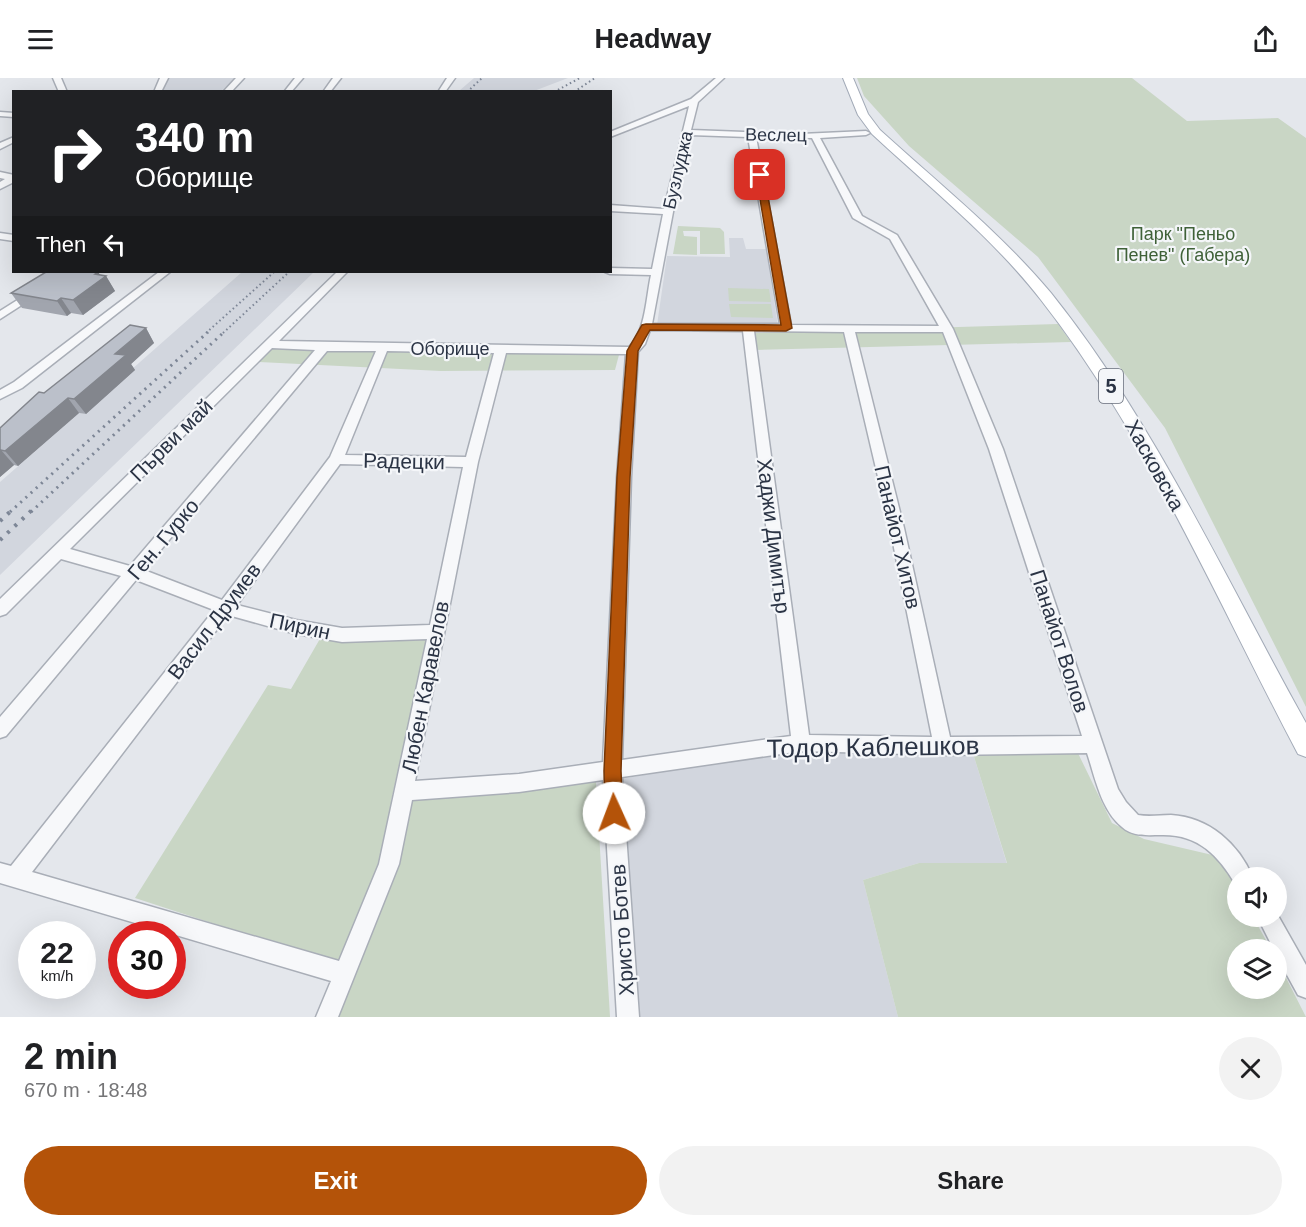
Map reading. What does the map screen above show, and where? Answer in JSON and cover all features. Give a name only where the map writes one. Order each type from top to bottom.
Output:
[{"type":"main road","name":"Хасковска","points":[[848,78],[851,91],[869,123],[1024,270],[1070,326],[1104,375],[1158,467],[1306,746]]},
{"type":"street","points":[[228,90],[240,78]]},
{"type":"street","points":[[289,90],[299,78]]},
{"type":"street","points":[[328,90],[337,78]]},
{"type":"street","name":"Бузлуджа","points":[[656,272],[694,100],[720,78]]},
{"type":"street","points":[[612,134],[694,100]]},
{"type":"street","name":"Веслец","points":[[686,132],[814,136],[866,133]]},
{"type":"street","points":[[752,135],[786,328]]},
{"type":"street","name":"Панайот Волов","points":[[814,136],[858,218],[894,237],[947,329],[996,449],[1093,744],[1110,794],[1119,812],[1130,823],[1142,828],[1184,827],[1203,833],[1217,841],[1235,867]]},
{"type":"street","points":[[612,208],[668,212]]},
{"type":"street","points":[[612,271],[656,272]]},
{"type":"street","name":"Христо Ботев","points":[[628,1017],[612,771],[624,477],[632,351],[639,344],[646,327],[656,272]]},
{"type":"street","points":[[0,316],[66,273]]},
{"type":"street","points":[[0,394],[18,385],[164,273]]},
{"type":"street","name":"Първи май","points":[[0,609],[341,273]]},
{"type":"street","points":[[646,327],[947,329]]},
{"type":"street","name":"Хаджи Димитър","points":[[748,328],[801,743]]},
{"type":"street","name":"Панайот Хитов","points":[[849,329],[897,528],[943,746]]},
{"type":"street","name":"Оборище","points":[[268,344],[324,347],[632,351]]},
{"type":"street","name":"Ген. Гурко","points":[[0,730],[324,347]]},
{"type":"street","name":"Васил Друмев","points":[[8,875],[225,608],[336,459],[383,348]]},
{"type":"street","name":"Любен Каравелов","points":[[327,1017],[389,864],[471,462],[501,349]]},
{"type":"street","name":"Радецки","points":[[336,459],[471,462]]},
{"type":"street","name":"Пирин","points":[[58,552],[134,573],[225,608],[296,627],[342,634],[436,632]]},
{"type":"street","name":"Тодор Каблешков","points":[[404,791],[519,783],[801,743],[943,746],[1093,744]]},
{"type":"street","points":[[8,875],[346,974]]},
{"type":"street","points":[[1273,927],[1306,987]]},
{"type":"shaded area","points":[[166,78],[236,78],[222,90],[160,90]]},
{"type":"shaded area","points":[[474,78],[568,78],[537,90],[460,90]]},
{"type":"shaded area","points":[[729,238],[743,238],[746,249],[766,249],[778,326],[657,325],[667,256],[730,257]]},
{"type":"shaded area","points":[[241,273],[313,273],[0,575],[0,482],[79,413],[86,414],[131,370]]},
{"type":"shaded area","points":[[971,747],[1007,864],[919,863],[863,880],[898,1017],[635,1017],[616,780],[790,748]]},
{"type":"green space","name":"Парк \"Пеньо Пенев\" (Габера)","points":[[857,78],[1132,78],[1187,121],[1278,118],[1306,138],[1306,707],[1165,428],[1038,257],[909,146],[864,96]]},
{"type":"green space","points":[[678,226],[720,228],[724,232],[725,254],[700,254],[700,231],[683,231],[684,236],[697,237],[697,255],[673,254]]},
{"type":"green space","points":[[728,288],[769,289],[771,302],[729,301]]},
{"type":"green space","points":[[729,304],[771,304],[773,318],[731,317]]},
{"type":"green space","points":[[1058,324],[1071,342],[755,350],[753,333]]},
{"type":"green space","points":[[274,344],[620,351],[615,370],[441,371],[259,362]]},
{"type":"green space","points":[[321,637],[350,641],[428,639],[391,801],[596,782],[610,1017],[335,1017],[356,970],[135,898],[268,685],[291,689]]},
{"type":"green space","points":[[1074,745],[1112,823],[1144,839],[1221,857],[1227,869],[1227,927],[1259,927],[1265,939],[1227,939],[1227,999],[1287,999],[1287,980],[1306,1017],[898,1017],[863,880],[919,863],[1007,863],[971,747]]},
{"type":"building","points":[[44,273],[96,273],[95,274],[106,276],[73,300],[61,298],[57,301],[11,293]]},
{"type":"building","points":[[130,325],[146,328],[115,354],[126,355],[74,399],[68,398],[5,451],[0,451],[0,428],[39,392],[44,393]]},
{"type":"railway","points":[[469,90],[482,78]]},
{"type":"railway","points":[[558,90],[580,78]]},
{"type":"railway","points":[[577,90],[595,78]]},
{"type":"railway","points":[[206,333],[273,273]]},
{"type":"railway","points":[[223,333],[288,273]]},
{"type":"railway","points":[[10,512],[208,332]]},
{"type":"railway","points":[[31,512],[224,332]]},
{"type":"railway","points":[[0,521],[12,510]]},
{"type":"railway","points":[[0,540],[32,510]]},
{"type":"route","points":[[614,813],[612,771],[624,477],[632,351],[639,344],[646,327],[786,328],[760,175]]}]
